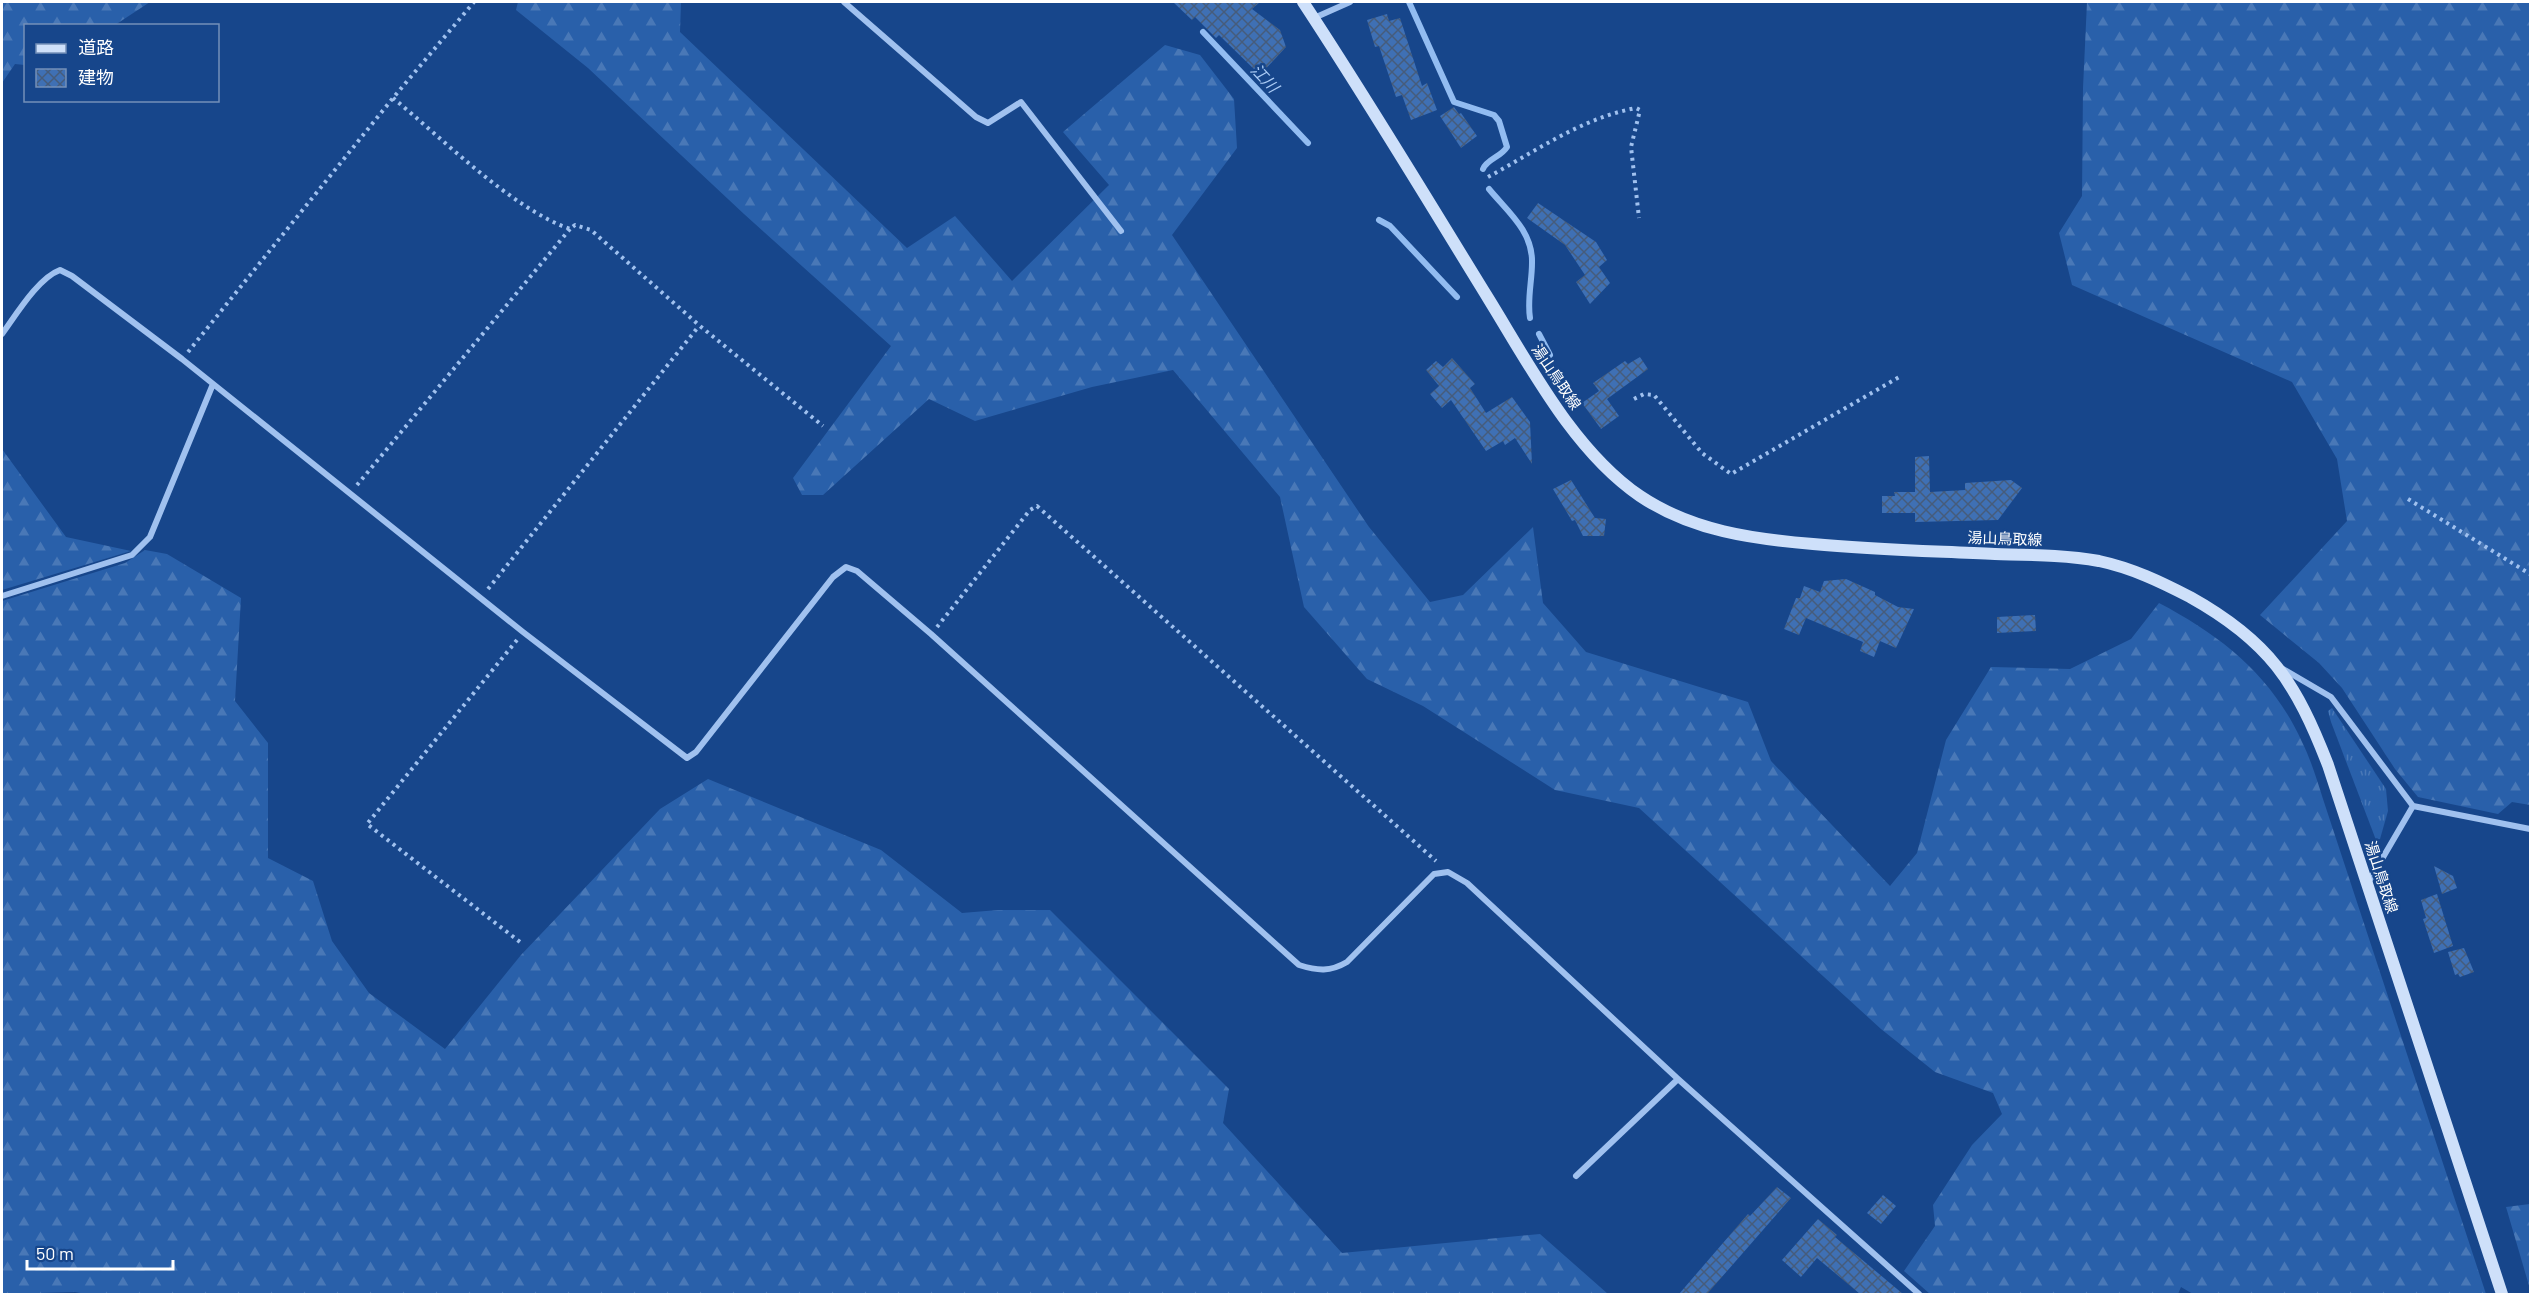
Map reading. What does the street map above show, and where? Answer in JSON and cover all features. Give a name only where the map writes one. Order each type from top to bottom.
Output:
[{"type":"main road","name":"湯山鳥取線","points":[[1303,2],[1567,420],[1604,466],[1641,497],[1660,509],[1701,526],[1755,538],[1855,548],[2066,556],[2124,567],[2173,588],[2227,619],[2254,640],[2277,665],[2304,708],[2317,736],[2502,1294]]},
{"type":"street","points":[[844,2],[976,117],[988,123],[1021,102],[1121,231]]},
{"type":"street","points":[[1314,18],[1350,2]]},
{"type":"street","points":[[2,334],[40,284],[52,273],[60,270],[72,276],[182,359],[523,632],[687,758],[696,753],[832,577],[846,567],[857,571],[931,634],[1299,965],[1317,971],[1334,969],[1347,962],[1434,874],[1448,872],[1467,883],[1678,1079],[1919,1294]]},
{"type":"street","points":[[2,596],[132,555],[150,537],[213,384]]},
{"type":"street","points":[[2277,665],[2331,697],[2413,806],[2530,829]]},
{"type":"street","points":[[2367,884],[2413,806]]},
{"type":"street","points":[[1576,1176],[1678,1079]]},
{"type":"path","points":[[182,359],[393,98],[474,2]]},
{"type":"path","points":[[393,98],[500,187],[548,221],[570,229]]},
{"type":"path","points":[[1488,177],[1560,136],[1610,115],[1636,108],[1640,110],[1640,117],[1631,147],[1639,218]]},
{"type":"path","points":[[351,493],[575,225],[591,230],[700,326],[823,426]]},
{"type":"path","points":[[482,597],[700,326]]},
{"type":"path","points":[[1634,399],[1644,394],[1654,395],[1702,453],[1731,474],[1901,376]]},
{"type":"path","points":[[2408,499],[2530,574]]},
{"type":"path","points":[[931,634],[1030,510],[1037,506],[1448,872]]},
{"type":"path","points":[[520,942],[367,824],[523,632]]},
{"type":"green space","points":[[2,2],[150,2],[117,24],[24,24],[24,65],[15,64],[2,83]]},
{"type":"green space","points":[[518,2],[681,2],[680,32],[907,248],[955,216],[1012,281],[1109,185],[1063,132],[1165,45],[1200,55],[1234,99],[1237,148],[1172,235],[1369,527],[1430,602],[1463,595],[1533,527],[1543,603],[1586,652],[1748,702],[1771,761],[1890,886],[1917,853],[1946,740],[1991,667],[2070,669],[2131,639],[2159,603],[2204,629],[2243,660],[2276,697],[2290,718],[2308,756],[2486,1294],[2193,1294],[2181,1287],[2178,1294],[1930,1294],[1904,1271],[1935,1226],[1933,1205],[1972,1145],[2002,1114],[1993,1093],[1935,1072],[1881,1029],[1639,808],[1555,790],[1423,706],[1367,679],[1304,607],[1280,497],[1173,370],[1092,387],[975,421],[929,399],[823,495],[802,495],[793,478],[891,346],[744,214],[588,68],[516,10]]},
{"type":"green space","points":[[2087,2],[2530,2],[2530,805],[2512,802],[2498,814],[2418,797],[2395,769],[2342,688],[2319,663],[2260,615],[2347,521],[2337,459],[2292,382],[2072,285],[2059,233],[2082,196]]},
{"type":"green space","points":[[2,449],[66,537],[131,551],[2,590]]},
{"type":"green space","points":[[145,550],[167,554],[241,598],[235,701],[268,743],[268,858],[313,881],[332,941],[369,993],[445,1049],[521,955],[660,809],[708,779],[881,850],[962,913],[1050,910],[1229,1089],[1223,1123],[1342,1253],[1540,1234],[1608,1294],[86,1294],[75,1292],[2,1294],[2,601],[125,563]]},
{"type":"green space","points":[[2332,708],[2386,789],[2388,811],[2380,839],[2376,840],[2331,722],[2328,711]]},
{"type":"green space","points":[[2530,1204],[2530,1289],[2506,1207]]},
{"type":"building","points":[[1173,2],[1260,2],[1252,9],[1280,30],[1286,47],[1260,75],[1219,35],[1216,38],[1195,17],[1192,20]]},
{"type":"building","points":[[1387,14],[1389,21],[1400,18],[1422,86],[1427,83],[1437,110],[1411,120],[1402,95],[1396,97],[1379,46],[1375,47],[1367,20]]},
{"type":"building","points":[[1454,107],[1477,136],[1461,148],[1440,116]]},
{"type":"building","points":[[1538,203],[1596,242],[1607,260],[1599,267],[1610,283],[1590,304],[1576,282],[1585,275],[1565,245],[1527,218]]},
{"type":"building","points":[[1640,357],[1648,369],[1607,399],[1619,416],[1601,429],[1582,403],[1599,391],[1593,383],[1625,361],[1628,364]]},
{"type":"building","points":[[1452,358],[1475,384],[1470,388],[1486,413],[1512,397],[1530,422],[1532,464],[1515,438],[1505,445],[1503,441],[1486,451],[1451,400],[1442,408],[1430,394],[1439,386],[1426,370],[1436,361],[1443,367]]},
{"type":"building","points":[[1929,456],[1930,492],[1965,490],[1965,483],[2011,480],[2022,488],[1998,520],[1915,522],[1915,513],[1882,513],[1882,496],[1895,496],[1894,492],[1915,492],[1915,457]]},
{"type":"building","points":[[1571,480],[1595,518],[1606,519],[1604,536],[1583,536],[1575,520],[1572,521],[1553,489]]},
{"type":"building","points":[[1846,579],[1875,592],[1875,595],[1898,607],[1914,609],[1896,648],[1880,641],[1874,657],[1860,651],[1863,642],[1806,618],[1799,635],[1784,629],[1796,598],[1800,598],[1804,586],[1820,592],[1824,581]]},
{"type":"building","points":[[2035,615],[2036,631],[1997,633],[1997,617]]},
{"type":"building","points":[[2434,866],[2453,876],[2457,888],[2442,894]]},
{"type":"building","points":[[2437,894],[2453,946],[2434,953],[2423,919],[2426,918],[2421,900]]},
{"type":"building","points":[[2464,948],[2474,972],[2460,977],[2458,974],[2455,975],[2448,952]]},
{"type":"building","points":[[1777,1187],[1791,1198],[1707,1294],[1679,1294],[1748,1214],[1750,1216]]},
{"type":"building","points":[[1883,1195],[1896,1206],[1881,1224],[1867,1213]]},
{"type":"building","points":[[1818,1219],[1837,1235],[1835,1237],[1903,1294],[1860,1294],[1817,1258],[1801,1277],[1782,1260]]},
{"type":"waterway","points":[[1409,2],[1454,102],[1494,115],[1499,121],[1507,147],[1483,169]]},
{"type":"waterway","name":"江川","points":[[1203,32],[1308,143]]},
{"type":"waterway","points":[[1489,189],[1518,222],[1528,241],[1532,263],[1530,318]]},
{"type":"waterway","name":"江川","points":[[1379,220],[1390,226],[1457,297]]},
{"type":"waterway","points":[[1539,334],[1550,355]]}]
